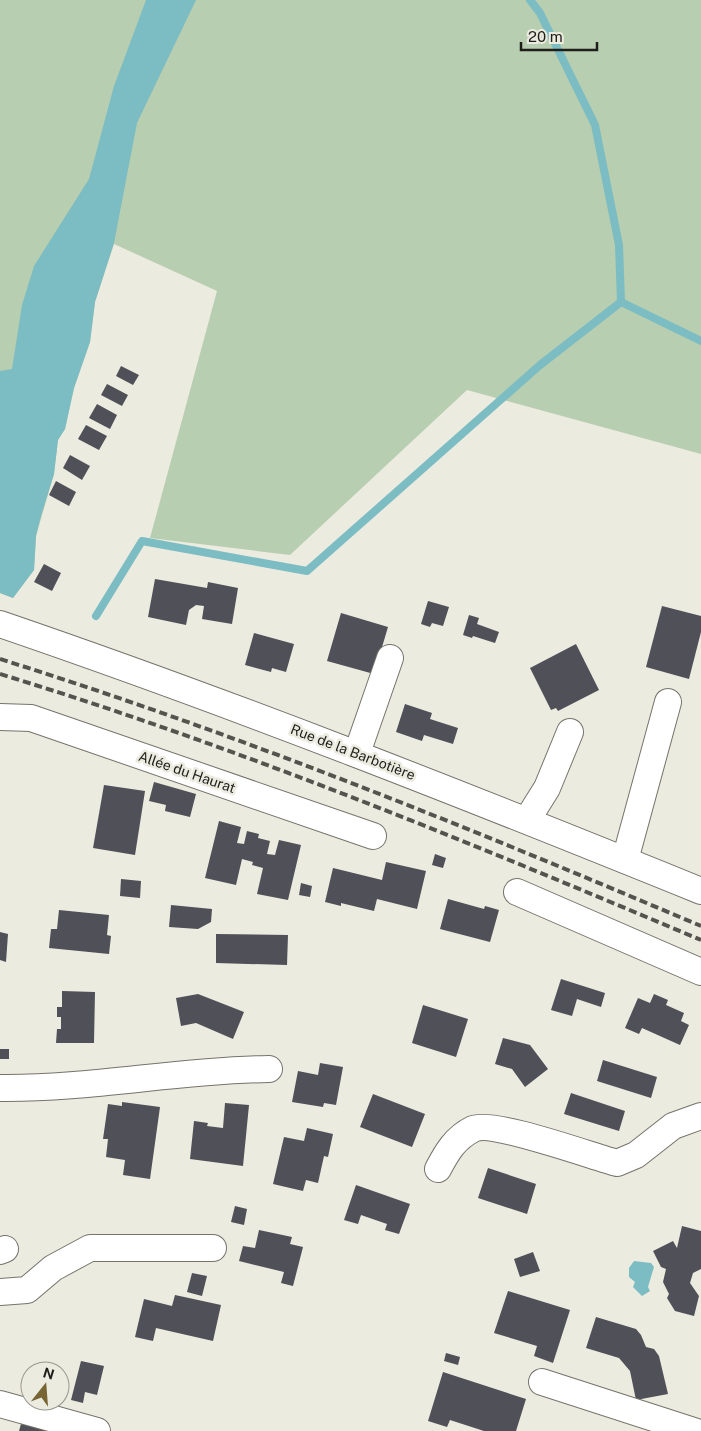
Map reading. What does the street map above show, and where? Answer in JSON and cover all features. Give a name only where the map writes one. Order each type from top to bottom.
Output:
[{"type":"street","name":"Rue de la Barbotière","points":[[0,624],[357,753],[701,891]]},
{"type":"street","points":[[357,753],[390,658]]},
{"type":"street","points":[[625,860],[668,702]]},
{"type":"street","name":"Allée du Haurat","points":[[0,717],[31,718],[373,836]]},
{"type":"street","points":[[527,820],[548,788],[570,732]]},
{"type":"street","points":[[517,892],[701,972]]},
{"type":"street","points":[[0,1088],[39,1088],[225,1070],[269,1069]]},
{"type":"street","points":[[438,1169],[452,1144],[474,1128],[498,1128],[617,1163],[636,1155],[673,1126],[701,1116]]},
{"type":"street","points":[[0,1292],[26,1290],[53,1268],[90,1248],[212,1248]]},
{"type":"street","points":[[542,1382],[694,1431]]},
{"type":"street","points":[[0,1404],[96,1431]]},
{"type":"green space","points":[[0,0],[701,0],[701,454],[467,390],[290,555],[150,538],[217,291],[114,244],[95,302],[90,342],[74,388],[65,429],[58,440],[54,474],[36,536],[34,570],[13,598],[0,593]]},
{"type":"water","points":[[146,0],[196,0],[137,123],[114,243],[95,302],[90,342],[74,388],[65,429],[58,440],[54,474],[36,536],[34,570],[13,598],[0,593],[0,371],[12,369],[22,305],[34,266],[89,179],[114,86]]},
{"type":"water","points":[[634,1261],[651,1263],[654,1267],[648,1287],[650,1291],[642,1296],[633,1287],[635,1282],[629,1277],[629,1268]]},
{"type":"building","points":[[121,366],[139,375],[133,385],[116,376]]},
{"type":"building","points":[[107,384],[128,395],[122,406],[101,395]]},
{"type":"building","points":[[97,404],[117,415],[110,429],[89,418]]},
{"type":"building","points":[[86,425],[107,436],[99,450],[78,439]]},
{"type":"building","points":[[70,455],[90,466],[82,480],[63,468]]},
{"type":"building","points":[[56,481],[76,492],[69,506],[49,495]]},
{"type":"building","points":[[44,564],[61,573],[52,591],[34,582]]},
{"type":"building","points":[[155,579],[207,588],[208,582],[238,588],[232,624],[202,619],[204,606],[196,605],[189,610],[186,625],[148,617]]},
{"type":"building","points":[[428,601],[449,607],[443,626],[432,623],[430,627],[421,624]]},
{"type":"building","points":[[662,606],[701,616],[701,632],[689,679],[646,667]]},
{"type":"building","points":[[341,613],[388,627],[374,674],[327,661]]},
{"type":"building","points":[[469,615],[479,618],[477,624],[499,632],[495,643],[463,635]]},
{"type":"building","points":[[254,633],[294,644],[286,672],[272,668],[271,672],[245,665]]},
{"type":"building","points":[[576,644],[599,690],[558,711],[556,708],[551,710],[530,668]]},
{"type":"building","points":[[405,704],[432,713],[430,719],[458,728],[453,744],[424,735],[422,741],[396,732]]},
{"type":"building","points":[[154,782],[196,794],[190,817],[165,811],[166,805],[149,801]]},
{"type":"building","points":[[104,785],[145,791],[135,855],[93,848]]},
{"type":"building","points":[[219,821],[241,827],[237,843],[244,844],[247,831],[259,834],[258,838],[270,841],[267,854],[275,855],[279,840],[301,845],[288,900],[257,894],[263,868],[252,865],[253,862],[242,859],[236,885],[205,878]]},
{"type":"building","points":[[435,854],[446,858],[443,868],[432,865]]},
{"type":"building","points":[[386,862],[426,871],[417,909],[377,899],[374,911],[341,903],[341,906],[325,902],[333,868],[382,880]]},
{"type":"building","points":[[121,879],[141,881],[140,898],[120,896]]},
{"type":"building","points":[[301,883],[312,886],[310,897],[299,895]]},
{"type":"building","points":[[448,899],[484,909],[485,906],[499,910],[490,942],[440,929]]},
{"type":"building","points":[[171,905],[212,909],[211,922],[198,929],[169,927]]},
{"type":"building","points":[[59,910],[109,915],[107,935],[111,936],[109,954],[49,948],[51,929],[57,929]]},
{"type":"building","points":[[0,932],[8,934],[6,962],[0,960]]},
{"type":"building","points":[[216,934],[288,935],[287,965],[216,963]]},
{"type":"building","points":[[561,979],[605,993],[601,1007],[577,999],[572,1016],[551,1010]]},
{"type":"building","points":[[62,991],[95,992],[94,1043],[56,1043],[57,1029],[61,1029],[61,1017],[57,1017],[57,1007],[62,1007]]},
{"type":"building","points":[[198,994],[244,1012],[233,1039],[196,1023],[181,1026],[176,998]]},
{"type":"building","points":[[654,994],[668,1000],[666,1005],[684,1013],[681,1021],[689,1025],[680,1045],[642,1028],[639,1034],[625,1028],[638,998],[650,1003]]},
{"type":"building","points":[[423,1005],[468,1019],[456,1057],[412,1043]]},
{"type":"building","points":[[503,1038],[530,1045],[548,1069],[525,1087],[512,1069],[495,1064]]},
{"type":"building","points":[[0,1049],[9,1049],[9,1059],[0,1059]]},
{"type":"building","points":[[603,1060],[657,1077],[651,1098],[597,1081]]},
{"type":"building","points":[[320,1063],[343,1067],[336,1105],[324,1103],[323,1107],[292,1102],[298,1071],[318,1075]]},
{"type":"building","points":[[571,1093],[625,1111],[619,1131],[564,1114]]},
{"type":"building","points":[[373,1094],[425,1114],[412,1147],[360,1127]]},
{"type":"building","points":[[122,1102],[160,1107],[150,1179],[123,1175],[125,1160],[106,1157],[108,1139],[103,1139],[108,1104],[122,1106]]},
{"type":"building","points":[[225,1103],[249,1105],[243,1166],[190,1159],[194,1121],[208,1123],[207,1126],[223,1128]]},
{"type":"building","points":[[307,1128],[333,1134],[328,1157],[324,1156],[318,1183],[306,1180],[303,1191],[273,1184],[284,1137],[304,1141]]},
{"type":"building","points":[[488,1168],[536,1184],[527,1214],[478,1198]]},
{"type":"building","points":[[356,1185],[410,1204],[399,1234],[385,1230],[387,1224],[361,1215],[358,1224],[344,1220]]},
{"type":"building","points":[[235,1206],[247,1209],[244,1225],[231,1222]]},
{"type":"building","points":[[682,1226],[701,1231],[701,1269],[693,1273],[690,1283],[699,1296],[694,1316],[675,1311],[667,1298],[669,1294],[663,1282],[666,1269],[661,1267],[653,1251],[673,1241],[677,1248]]},
{"type":"building","points":[[259,1230],[292,1237],[290,1244],[303,1247],[293,1286],[281,1283],[284,1272],[239,1261],[243,1246],[255,1248]]},
{"type":"building","points":[[533,1252],[540,1271],[520,1277],[514,1259]]},
{"type":"building","points":[[192,1273],[207,1276],[202,1296],[187,1292]]},
{"type":"building","points":[[508,1291],[570,1310],[553,1363],[534,1356],[537,1346],[494,1333]]},
{"type":"building","points":[[175,1295],[221,1305],[213,1341],[156,1328],[153,1341],[135,1337],[144,1299],[172,1306]]},
{"type":"building","points":[[596,1317],[636,1329],[646,1347],[654,1349],[659,1356],[668,1394],[636,1400],[630,1371],[619,1358],[586,1348]]},
{"type":"building","points":[[446,1353],[460,1357],[458,1365],[444,1361]]},
{"type":"building","points":[[81,1361],[104,1366],[97,1395],[85,1392],[83,1403],[71,1400]]},
{"type":"building","points":[[443,1372],[526,1399],[516,1431],[484,1431],[450,1420],[447,1427],[428,1421]]},
{"type":"building","points":[[21,1424],[46,1430],[46,1431],[19,1431]]},
{"type":"waterway","points":[[530,0],[540,13],[595,125],[619,245],[621,302]]},
{"type":"waterway","points":[[621,302],[701,341]]},
{"type":"waterway","points":[[96,616],[142,541],[307,571],[540,365],[621,302]]},
{"type":"railway","points":[[0,659],[178,719],[353,784],[528,853],[701,926]]},
{"type":"railway","points":[[0,674],[178,733],[354,798],[701,940]]}]
